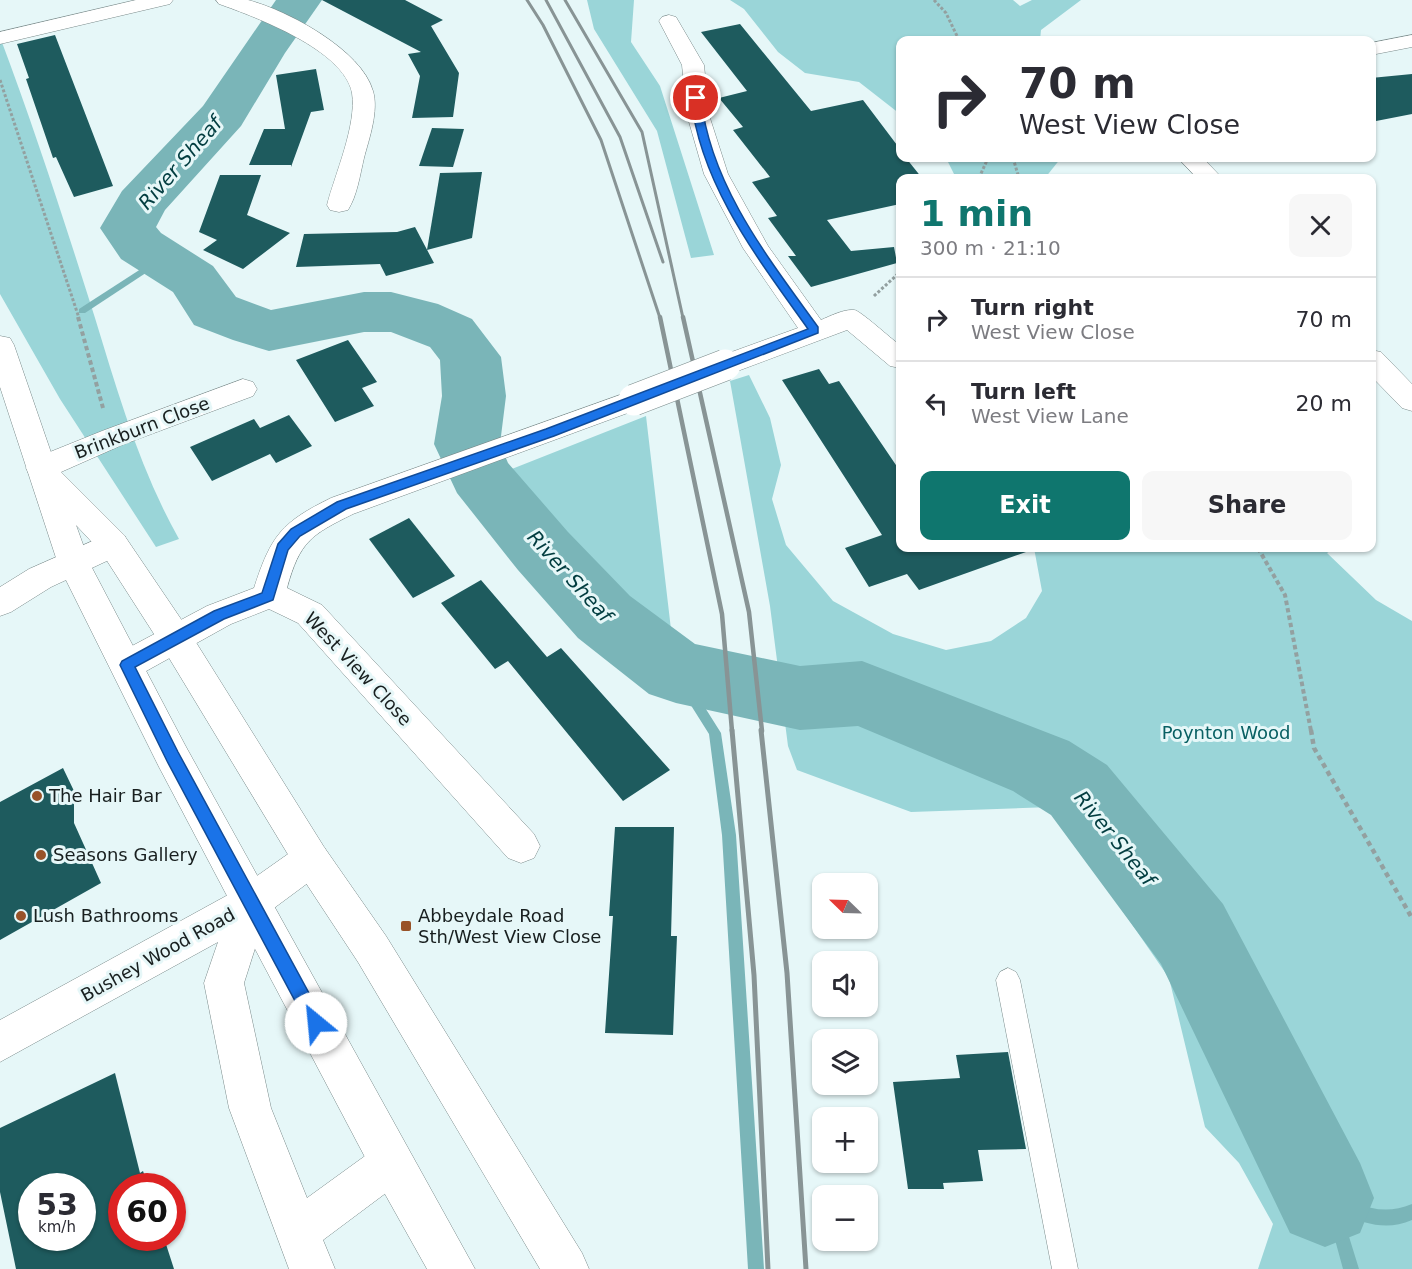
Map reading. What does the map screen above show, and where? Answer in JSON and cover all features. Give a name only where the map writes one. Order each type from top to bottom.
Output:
[{"type":"street","points":[[0,38],[163,0]]},
{"type":"street","points":[[226,0],[282,22],[336,55],[351,69],[363,91],[363,111],[339,205]]},
{"type":"street","points":[[669,21],[693,65],[698,115],[716,174],[756,248],[814,330]]},
{"type":"street","points":[[1376,48],[1412,41]]},
{"type":"street","points":[[1194,162],[1206,174]]},
{"type":"street","points":[[127,665],[219,615],[268,596],[283,548],[296,532],[342,506],[550,432],[814,330],[852,318],[864,332],[896,356]]},
{"type":"street","points":[[0,345],[74,564],[172,756],[391,1162],[452,1269]]},
{"type":"street","points":[[1376,364],[1412,401]]},
{"type":"street","name":"Brinkburn Close","points":[[41,468],[112,438],[245,393]]},
{"type":"street","points":[[41,468],[113,544],[175,638],[311,859],[372,949],[566,1269]]},
{"type":"street","points":[[0,603],[40,578],[113,544]]},
{"type":"street","name":"West View Close","points":[[268,596],[285,600],[310,614],[520,846]]},
{"type":"street","name":"Bushey Wood Road","points":[[0,1042],[251,903],[311,859]]},
{"type":"street","points":[[251,903],[224,983],[250,1108],[304,1251],[391,1162]]},
{"type":"lane","points":[[1008,980],[1065,1269]]},
{"type":"path","points":[[934,0],[946,13],[957,36]]},
{"type":"path","points":[[0,80],[74,301],[112,438]]},
{"type":"path","points":[[1260,552],[1285,595],[1314,748],[1412,918]]},
{"type":"green space","points":[[587,0],[634,0],[631,42],[660,86],[714,255],[691,258],[657,131],[594,29]]},
{"type":"green space","points":[[730,0],[1013,0],[1020,6],[1032,0],[1081,0],[1041,30],[1040,36],[896,36],[896,111],[859,82],[805,73],[778,52],[744,9]]},
{"type":"green space","points":[[0,37],[84,282],[121,403],[141,459],[179,539],[156,547],[60,399],[0,294]]},
{"type":"green space","points":[[948,162],[1058,162],[1048,174],[954,174]]},
{"type":"green space","name":"Poynton Wood","points":[[749,375],[770,418],[781,465],[772,499],[786,545],[833,601],[893,634],[946,650],[991,641],[1026,618],[1042,591],[1035,552],[1329,552],[1327,553],[1376,600],[1412,621],[1412,1269],[1258,1269],[1273,1224],[1239,1163],[1205,1127],[1169,978],[1051,807],[911,812],[797,770],[788,746],[770,606],[730,381]]},
{"type":"green space","points":[[646,416],[676,672],[604,617],[543,551],[481,476],[507,471]]},
{"type":"building","points":[[322,0],[405,0],[443,20],[431,26],[459,73],[453,117],[412,118],[420,76],[408,54],[421,52]]},
{"type":"building","points":[[740,24],[811,111],[863,100],[896,144],[896,162],[909,162],[919,174],[896,174],[896,205],[827,220],[851,251],[894,247],[896,263],[811,287],[788,256],[796,256],[768,218],[777,216],[752,182],[770,177],[733,130],[743,127],[719,98],[747,91],[701,32]]},
{"type":"building","points":[[55,35],[113,186],[74,197],[56,157],[53,158],[26,79],[29,78],[17,44]]},
{"type":"building","points":[[316,69],[324,110],[311,112],[291,167],[291,165],[249,165],[264,129],[285,129],[276,75]]},
{"type":"building","points":[[1412,74],[1412,114],[1376,121],[1376,78]]},
{"type":"building","points":[[432,128],[464,129],[453,167],[419,166]]},
{"type":"building","points":[[482,172],[472,238],[427,250],[440,173]]},
{"type":"building","points":[[220,175],[261,175],[247,215],[290,233],[243,269],[203,250],[217,240],[199,232]]},
{"type":"building","points":[[415,227],[434,263],[386,276],[380,264],[296,267],[304,234],[397,232]]},
{"type":"building","points":[[348,340],[377,382],[362,388],[374,406],[335,422],[296,360]]},
{"type":"building","points":[[819,369],[829,384],[839,381],[896,465],[896,552],[1026,552],[919,590],[907,574],[869,587],[845,548],[882,535],[782,380]]},
{"type":"building","points":[[289,415],[312,446],[276,463],[270,454],[212,481],[190,447],[254,419],[260,428]]},
{"type":"building","points":[[409,518],[455,576],[413,598],[369,539]]},
{"type":"building","points":[[481,580],[547,657],[561,648],[670,770],[623,801],[508,661],[495,669],[441,603]]},
{"type":"building","points":[[63,768],[74,791],[74,823],[101,883],[0,940],[0,802]]},
{"type":"building","points":[[615,827],[674,827],[671,936],[677,936],[673,1035],[605,1033],[613,916],[609,916]]},
{"type":"building","points":[[1008,1052],[1026,1149],[978,1150],[983,1181],[943,1183],[944,1189],[908,1189],[893,1082],[960,1078],[956,1055]]},
{"type":"building","points":[[115,1073],[140,1173],[108,1173],[108,1251],[168,1251],[174,1269],[16,1269],[0,1192],[0,1128]]},
{"type":"waterway","name":"River Sheaf","points":[[299,0],[261,53],[223,115],[141,203],[128,228],[141,246],[193,279],[215,311],[269,331],[364,312],[391,312],[417,318],[451,333],[470,357],[474,396],[467,444],[481,476],[543,551],[604,617],[676,672],[800,698],[862,693],[1041,766],[1079,790],[1192,934],[1325,1198]]},
{"type":"waterway","points":[[82,311],[161,259]]},
{"type":"waterway","points":[[676,672],[715,733],[729,835],[756,1269]]},
{"type":"waterway","points":[[1351,1269],[1338,1222],[1325,1198],[1357,1212],[1379,1218],[1390,1219],[1412,1212]]},
{"type":"railway","points":[[527,0],[543,25],[601,140],[660,318]]},
{"type":"railway","points":[[546,0],[620,137],[663,262]]},
{"type":"railway","points":[[565,0],[642,132],[683,318]]},
{"type":"railway","points":[[660,317],[722,614],[732,731]]},
{"type":"railway","points":[[683,317],[749,612],[762,731]]},
{"type":"railway","points":[[732,730],[754,975],[768,1269]]},
{"type":"railway","points":[[761,730],[787,973],[806,1269]]},
{"type":"place","name":"The Hair Bar","points":[[37,796]]},
{"type":"place","name":"Seasons Gallery","points":[[41,855]]},
{"type":"place","name":"Lush Bathrooms","points":[[21,916]]},
{"type":"place","name":"Abbeydale Road Sth/West View Close","points":[[406,926]]},
{"type":"route","points":[[316,1023],[172,756],[127,665],[219,615],[268,596],[283,548],[296,532],[342,506],[550,432],[814,330],[756,248],[716,174],[698,115],[696,98]]}]
